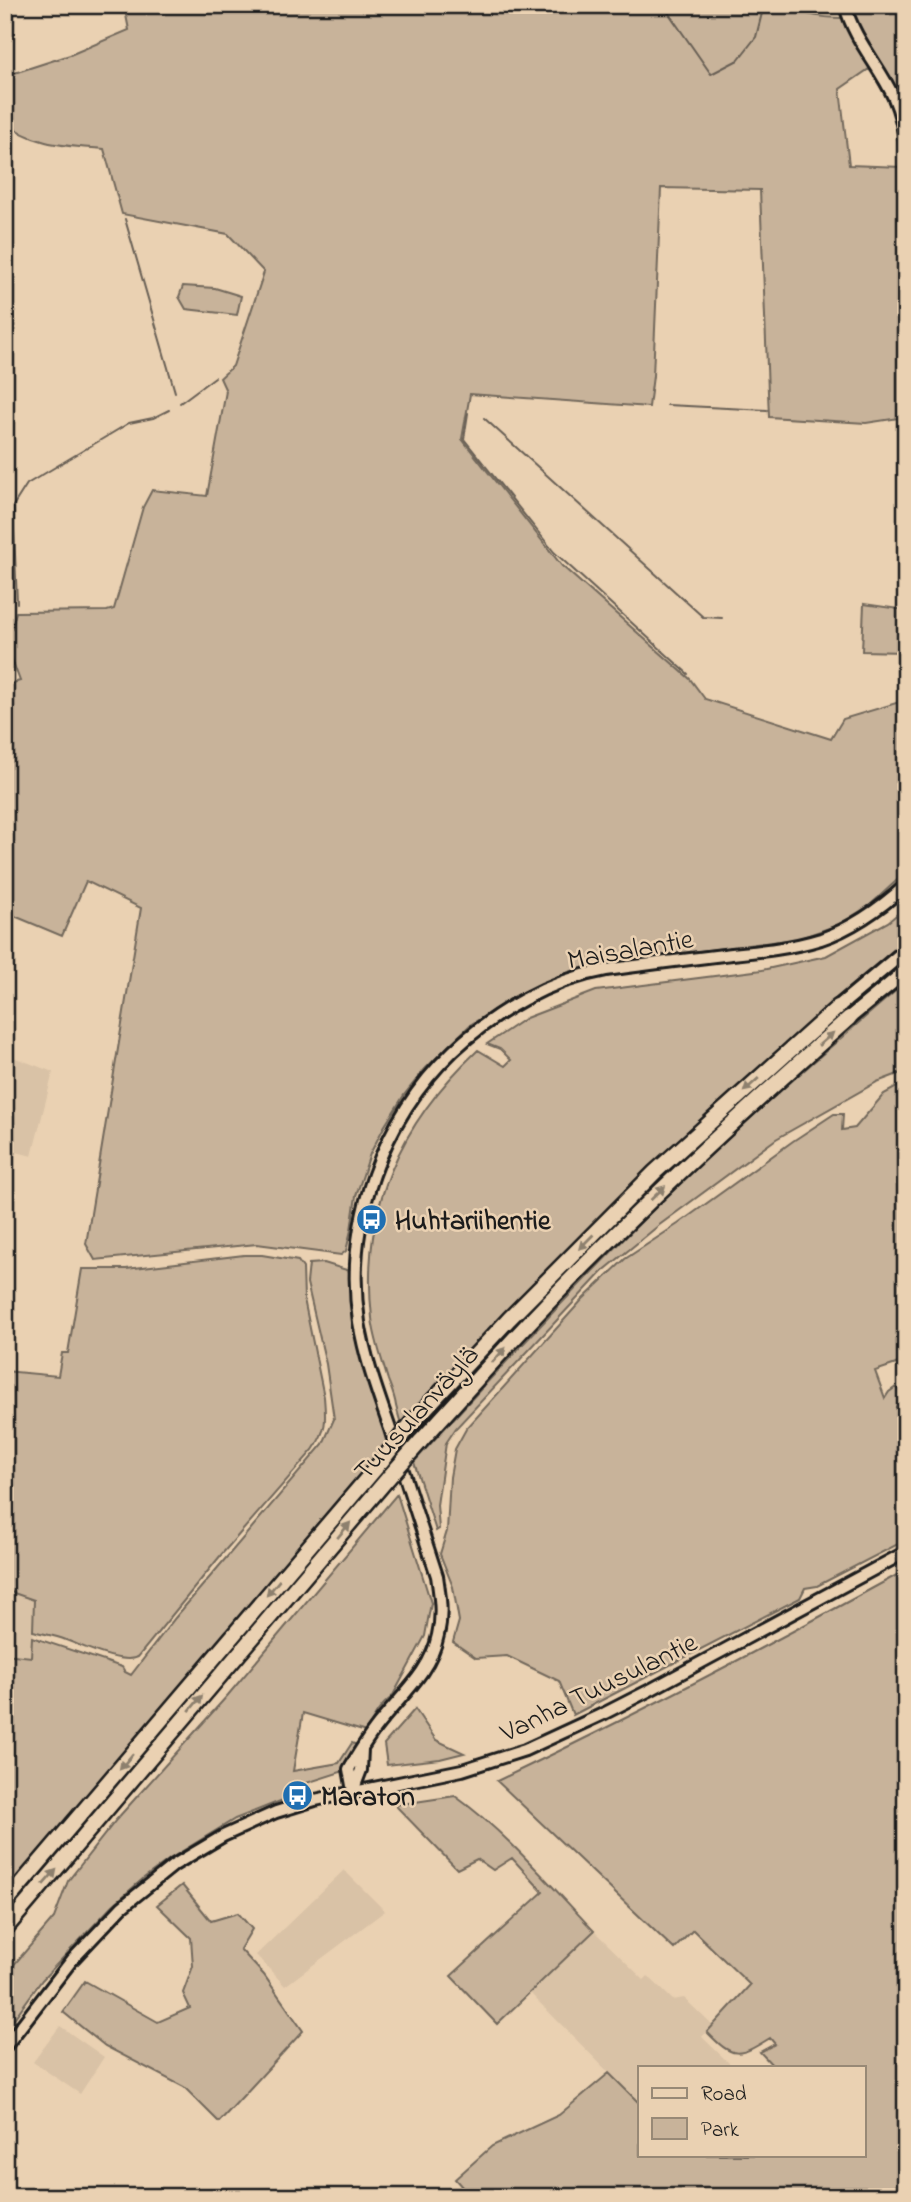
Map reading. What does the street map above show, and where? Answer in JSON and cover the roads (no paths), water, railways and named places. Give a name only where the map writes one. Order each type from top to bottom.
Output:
[{"type":"highway","name":"Tuusulanväylä","points":[[5,1903],[410,1425],[509,1319],[655,1172],[838,1007],[906,950]]},
{"type":"highway","name":"Tuusulanväylä","points":[[5,1929],[389,1476],[521,1331],[593,1256],[756,1100],[906,971]]},
{"type":"main road","points":[[845,5],[854,31],[895,100],[906,147]]},
{"type":"main road","name":"Maisalantie","points":[[353,1791],[348,1773],[362,1747],[423,1671],[438,1637],[442,1606],[437,1576],[364,1346],[357,1301],[357,1255],[372,1179],[389,1138],[413,1097],[440,1064],[470,1036],[508,1008],[550,988],[593,972],[773,950],[822,938],[859,921],[906,885]]},
{"type":"main road","name":"Vanha Tuusulantie","points":[[5,2047],[39,2000],[88,1941],[122,1907],[174,1865],[223,1836],[276,1812],[353,1791],[462,1770],[525,1750],[639,1696],[906,1552]]},
{"type":"waterway","points":[[663,5],[711,74],[738,60],[756,37],[764,5]]},
{"type":"waterway","points":[[731,5],[761,12]]},
{"type":"waterway","points":[[125,219],[175,392]]},
{"type":"waterway","points":[[180,403],[215,377]]},
{"type":"waterway","points":[[667,405],[767,410]]},
{"type":"waterway","points":[[17,603],[13,506],[27,484],[129,423],[153,418],[169,410]]},
{"type":"waterway","points":[[468,413],[464,439],[554,552],[688,674]]},
{"type":"waterway","points":[[484,418],[703,617],[722,618]]},
{"type":"place","name":"Huhtariihentie","points":[[372,1219]]},
{"type":"place","name":"Maraton","points":[[298,1795]]}]
